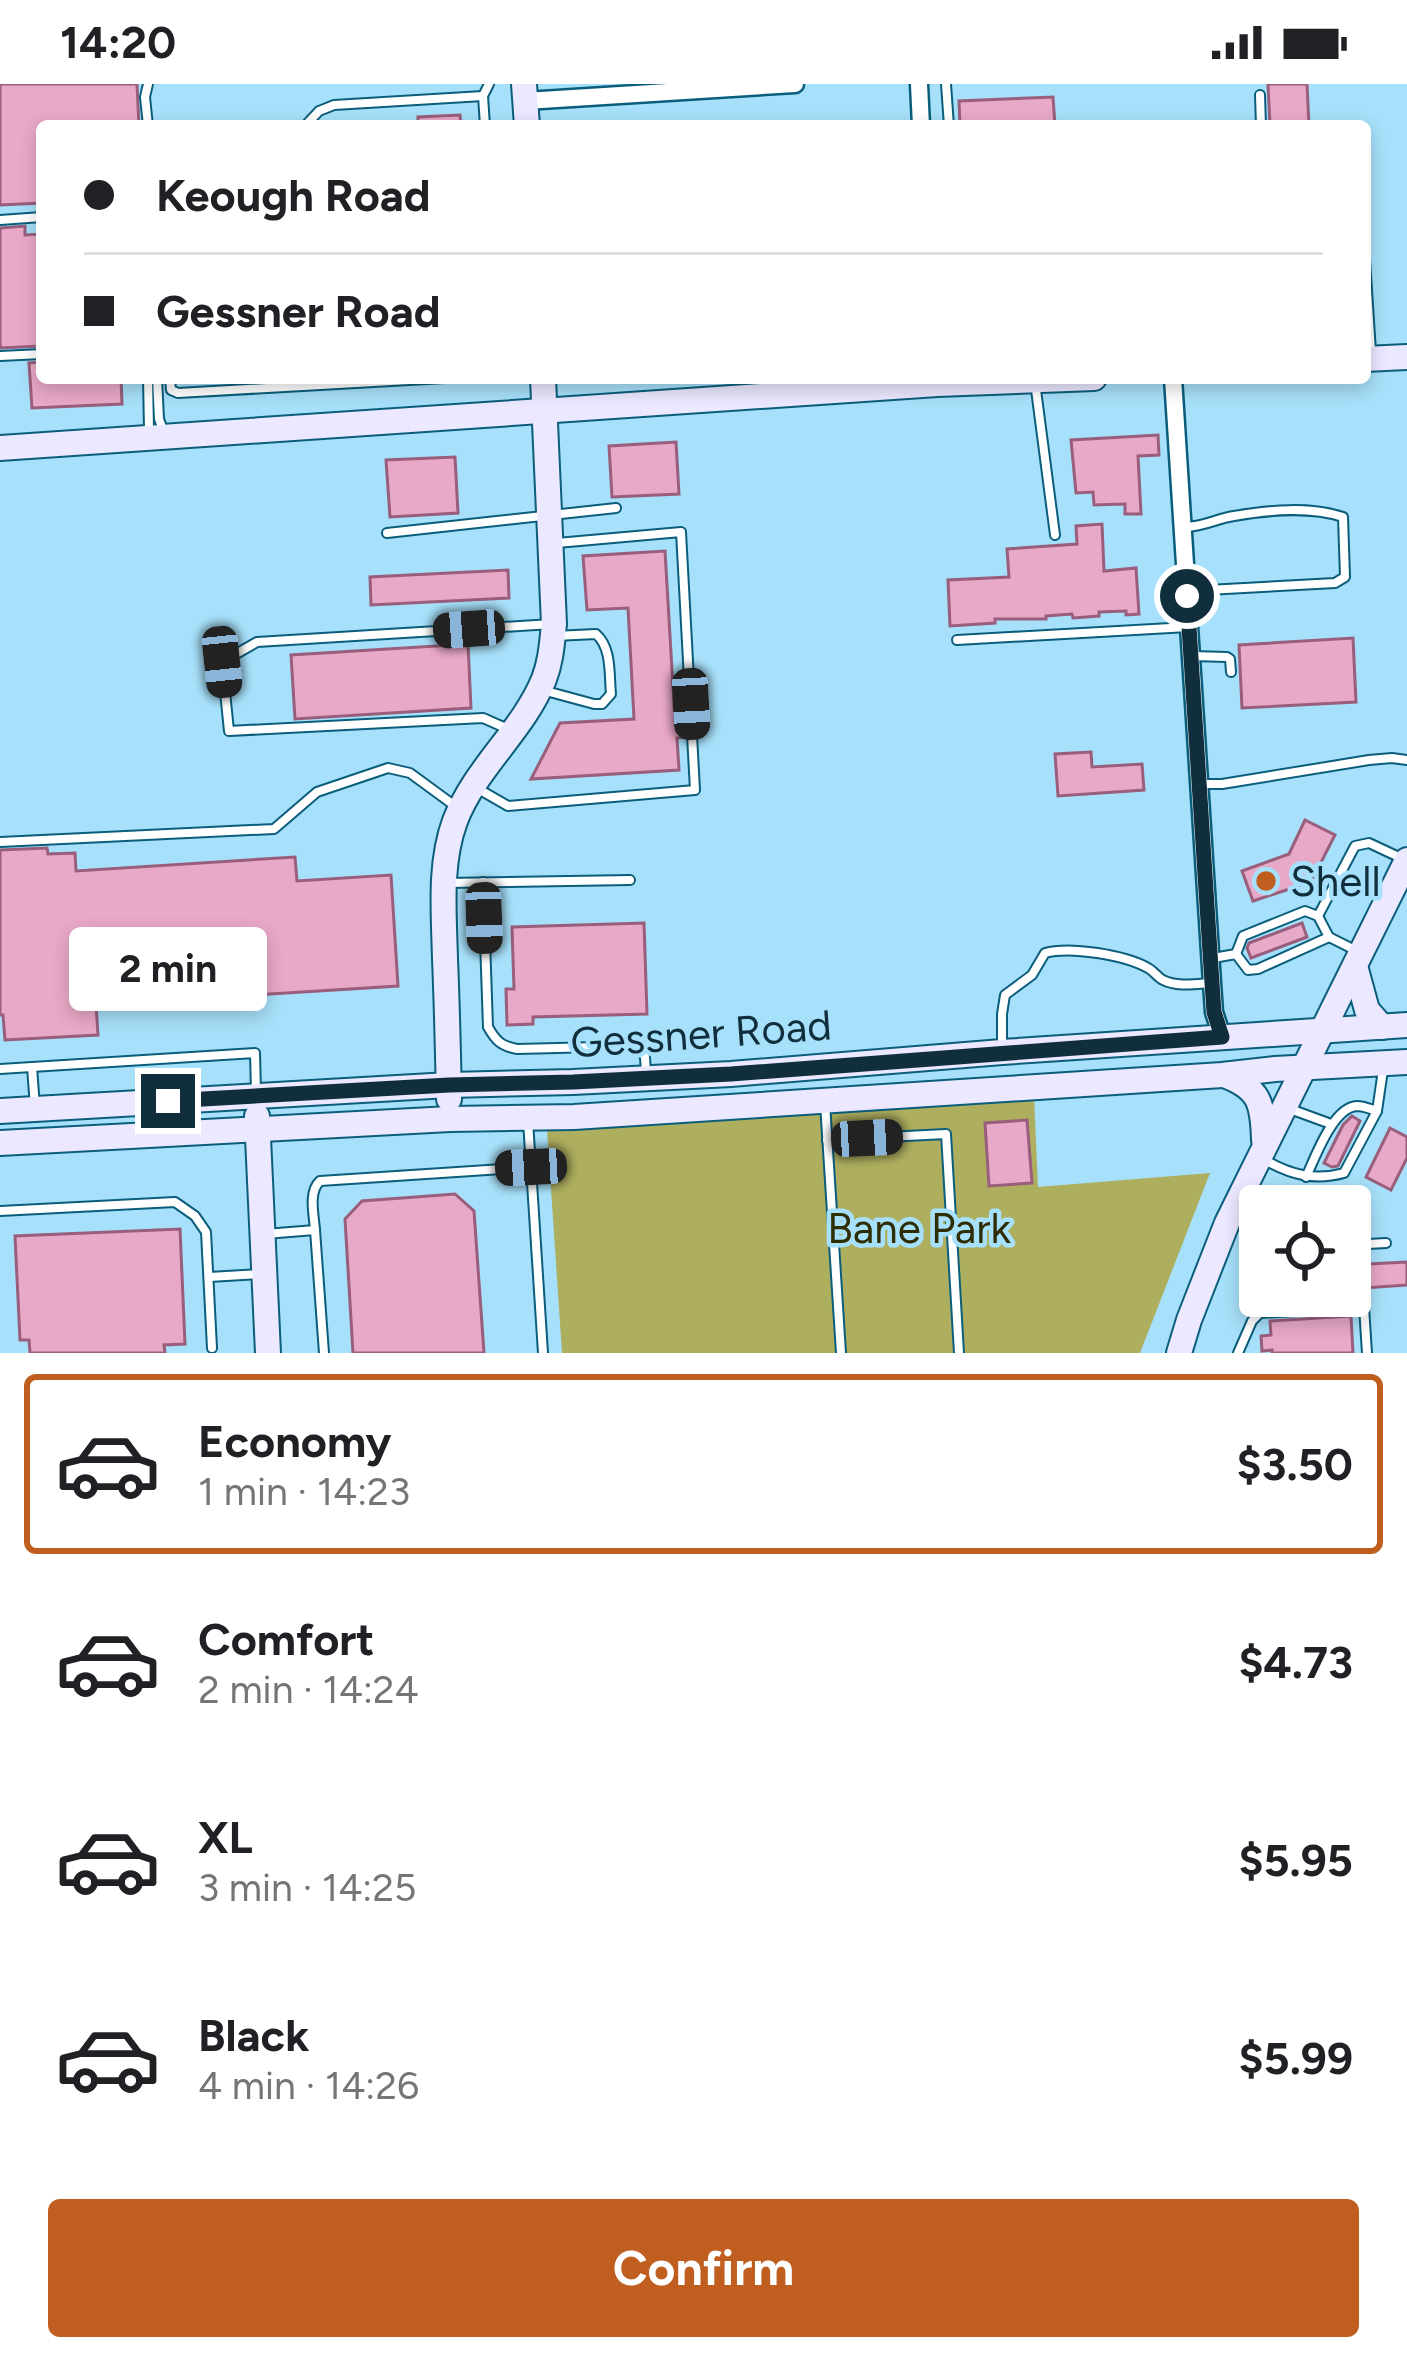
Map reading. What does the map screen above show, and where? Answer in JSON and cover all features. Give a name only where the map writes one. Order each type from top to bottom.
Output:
[{"type":"main road","points":[[1371,359],[1407,357]]},
{"type":"main road","points":[[450,1119],[448,847],[472,785],[513,731],[539,689],[549,662],[553,630],[543,384]]},
{"type":"main road","points":[[0,448],[898,384]]},
{"type":"main road","points":[[1179,1353],[1232,1212],[1407,860]]},
{"type":"main road","points":[[1358,960],[1367,1010],[1394,1026]]},
{"type":"main road","name":"Gessner Road","points":[[0,1111],[256,1085],[449,1085],[731,1074],[1394,1026]]},
{"type":"main road","points":[[1003,1052],[1005,1089]]},
{"type":"main road","name":"Gessner Road","points":[[0,1143],[450,1119],[574,1117],[1395,1063]]},
{"type":"main road","points":[[731,1074],[733,1107]]},
{"type":"main road","points":[[1222,1075],[1240,1081],[1256,1095],[1262,1107],[1261,1150]]},
{"type":"main road","points":[[573,1082],[574,1117]]},
{"type":"main road","points":[[256,1085],[268,1353]]},
{"type":"street","points":[[525,104],[795,84]]},
{"type":"street","points":[[919,84],[921,120]]},
{"type":"street","points":[[1173,384],[1214,1012],[1222,1037]]},
{"type":"lane","points":[[147,120],[148,84]]},
{"type":"lane","points":[[485,120],[483,96],[489,84]]},
{"type":"lane","points":[[946,84],[949,120]]},
{"type":"lane","points":[[1260,95],[1261,120]]},
{"type":"lane","points":[[311,120],[334,105],[483,96]]},
{"type":"lane","points":[[0,220],[36,218]]},
{"type":"lane","points":[[0,356],[36,354]]},
{"type":"lane","points":[[153,384],[158,438]]},
{"type":"lane","points":[[153,384],[158,438]]},
{"type":"lane","points":[[170,384],[170,390],[178,393],[338,384]]},
{"type":"lane","points":[[1035,384],[1055,535]]},
{"type":"lane","points":[[387,533],[616,508]]},
{"type":"lane","points":[[1182,527],[1204,526],[1230,516],[1318,509],[1343,517],[1346,577],[1334,583],[1208,590],[1187,596]]},
{"type":"lane","points":[[472,785],[508,806],[695,790],[682,532],[550,544]]},
{"type":"lane","points":[[957,640],[1189,627]]},
{"type":"lane","points":[[513,731],[483,718],[229,731],[222,662],[257,642],[553,630],[601,637],[611,694],[602,704],[539,689]]},
{"type":"lane","points":[[1191,656],[1226,657],[1232,672]]},
{"type":"lane","points":[[1198,784],[1369,760],[1407,760]]},
{"type":"lane","points":[[0,842],[274,829],[317,792],[388,768],[410,773],[460,809]]},
{"type":"lane","points":[[1318,916],[1355,846],[1370,843],[1407,860]]},
{"type":"lane","points":[[445,883],[630,880]]},
{"type":"lane","points":[[482,882],[488,1027],[495,1039],[517,1049],[638,1046],[645,1058],[646,1078]]},
{"type":"lane","points":[[1236,953],[1243,936],[1298,911],[1318,916],[1329,938],[1358,960]]},
{"type":"lane","points":[[1236,953],[1248,970],[1258,969],[1329,938]]},
{"type":"lane","points":[[1003,1052],[1005,995],[1032,975],[1045,953],[1110,956],[1149,968],[1163,981],[1212,983]]},
{"type":"lane","points":[[1210,958],[1236,953]]},
{"type":"lane","points":[[0,1069],[256,1053],[256,1085]]},
{"type":"lane","points":[[1261,1150],[1282,1170],[1306,1177],[1344,1173],[1377,1111],[1395,1063]]},
{"type":"lane","points":[[32,1067],[35,1109]]},
{"type":"lane","points":[[825,1100],[841,1353]]},
{"type":"lane","points":[[1283,1107],[1331,1124]]},
{"type":"lane","points":[[1306,1177],[1331,1124],[1351,1107],[1377,1111]]},
{"type":"lane","points":[[528,1118],[543,1353]]},
{"type":"lane","points":[[827,1140],[946,1133],[959,1353]]},
{"type":"lane","points":[[324,1353],[314,1186],[320,1181],[531,1167]]},
{"type":"lane","points":[[0,1211],[175,1202],[195,1216],[206,1232],[212,1348]]},
{"type":"lane","points":[[1232,1212],[1239,1214]]},
{"type":"lane","points":[[264,1234],[315,1230]]},
{"type":"lane","points":[[1371,1243],[1386,1243]]},
{"type":"lane","points":[[209,1276],[265,1274]]},
{"type":"lane","points":[[1238,1353],[1260,1313],[1364,1306],[1367,1353]]},
{"type":"green space","name":"Bane Park","points":[[1034,1096],[1038,1187],[1210,1173],[1140,1353],[562,1353],[547,1129]]},
{"type":"building","points":[[0,84],[137,84],[139,120],[36,120],[36,203],[0,205]]},
{"type":"building","points":[[1268,84],[1307,84],[1309,120],[1270,120]]},
{"type":"building","points":[[1053,97],[1055,120],[960,120],[959,101]]},
{"type":"building","points":[[460,115],[460,120],[418,120]]},
{"type":"building","points":[[25,226],[25,235],[36,234],[36,346],[0,348],[0,228]]},
{"type":"building","points":[[36,362],[36,384],[121,384],[122,404],[32,408],[29,363]]},
{"type":"building","points":[[1158,435],[1159,455],[1138,456],[1141,514],[1125,514],[1125,504],[1094,505],[1093,492],[1076,493],[1071,440]]},
{"type":"building","points":[[676,442],[679,494],[612,497],[609,446]]},
{"type":"building","points":[[455,457],[458,513],[390,517],[386,460]]},
{"type":"building","points":[[1102,524],[1104,571],[1136,568],[1139,614],[1099,612],[1099,616],[995,619],[995,623],[950,626],[948,580],[1009,577],[1007,549],[1077,544],[1076,526]]},
{"type":"building","points":[[665,551],[675,721],[683,721],[684,737],[677,738],[679,770],[531,779],[560,723],[634,719],[628,608],[587,610],[583,556]]},
{"type":"building","points":[[508,570],[509,598],[371,605],[370,577]]},
{"type":"building","points":[[1353,638],[1356,702],[1242,708],[1239,645]]},
{"type":"building","points":[[468,644],[471,708],[295,719],[291,655]]},
{"type":"building","points":[[1091,752],[1092,767],[1142,764],[1144,790],[1058,796],[1055,754]]},
{"type":"building","points":[[1305,820],[1335,835],[1311,882],[1253,901],[1242,871],[1289,854]]},
{"type":"building","points":[[47,848],[48,854],[75,853],[76,871],[295,857],[297,881],[391,875],[398,986],[96,1005],[98,1035],[5,1040],[0,1015],[0,850]]},
{"type":"building","points":[[644,923],[647,1014],[533,1017],[533,1024],[507,1025],[506,989],[514,989],[512,927]]},
{"type":"building","name":"Shell","points":[[1302,923],[1307,937],[1251,958],[1249,943]]},
{"type":"building","points":[[1352,1116],[1360,1121],[1338,1166],[1332,1167],[1324,1163]]},
{"type":"building","points":[[1027,1120],[1032,1183],[989,1186],[985,1123]]},
{"type":"building","points":[[1390,1128],[1407,1137],[1407,1158],[1391,1190],[1366,1177]]},
{"type":"building","points":[[455,1194],[474,1211],[484,1353],[353,1353],[345,1219],[362,1201]]},
{"type":"building","points":[[180,1229],[185,1344],[164,1345],[165,1353],[30,1353],[29,1340],[20,1340],[15,1236]]},
{"type":"building","points":[[1407,1262],[1407,1285],[1371,1288],[1371,1264]]},
{"type":"building","points":[[1351,1317],[1353,1353],[1262,1351],[1261,1336],[1271,1335],[1270,1321]]},
{"type":"place","name":"Shell","points":[[1266,881]]},
{"type":"route","points":[[168,1101],[731,1074],[1222,1037],[1214,1012],[1187,596]]}]
